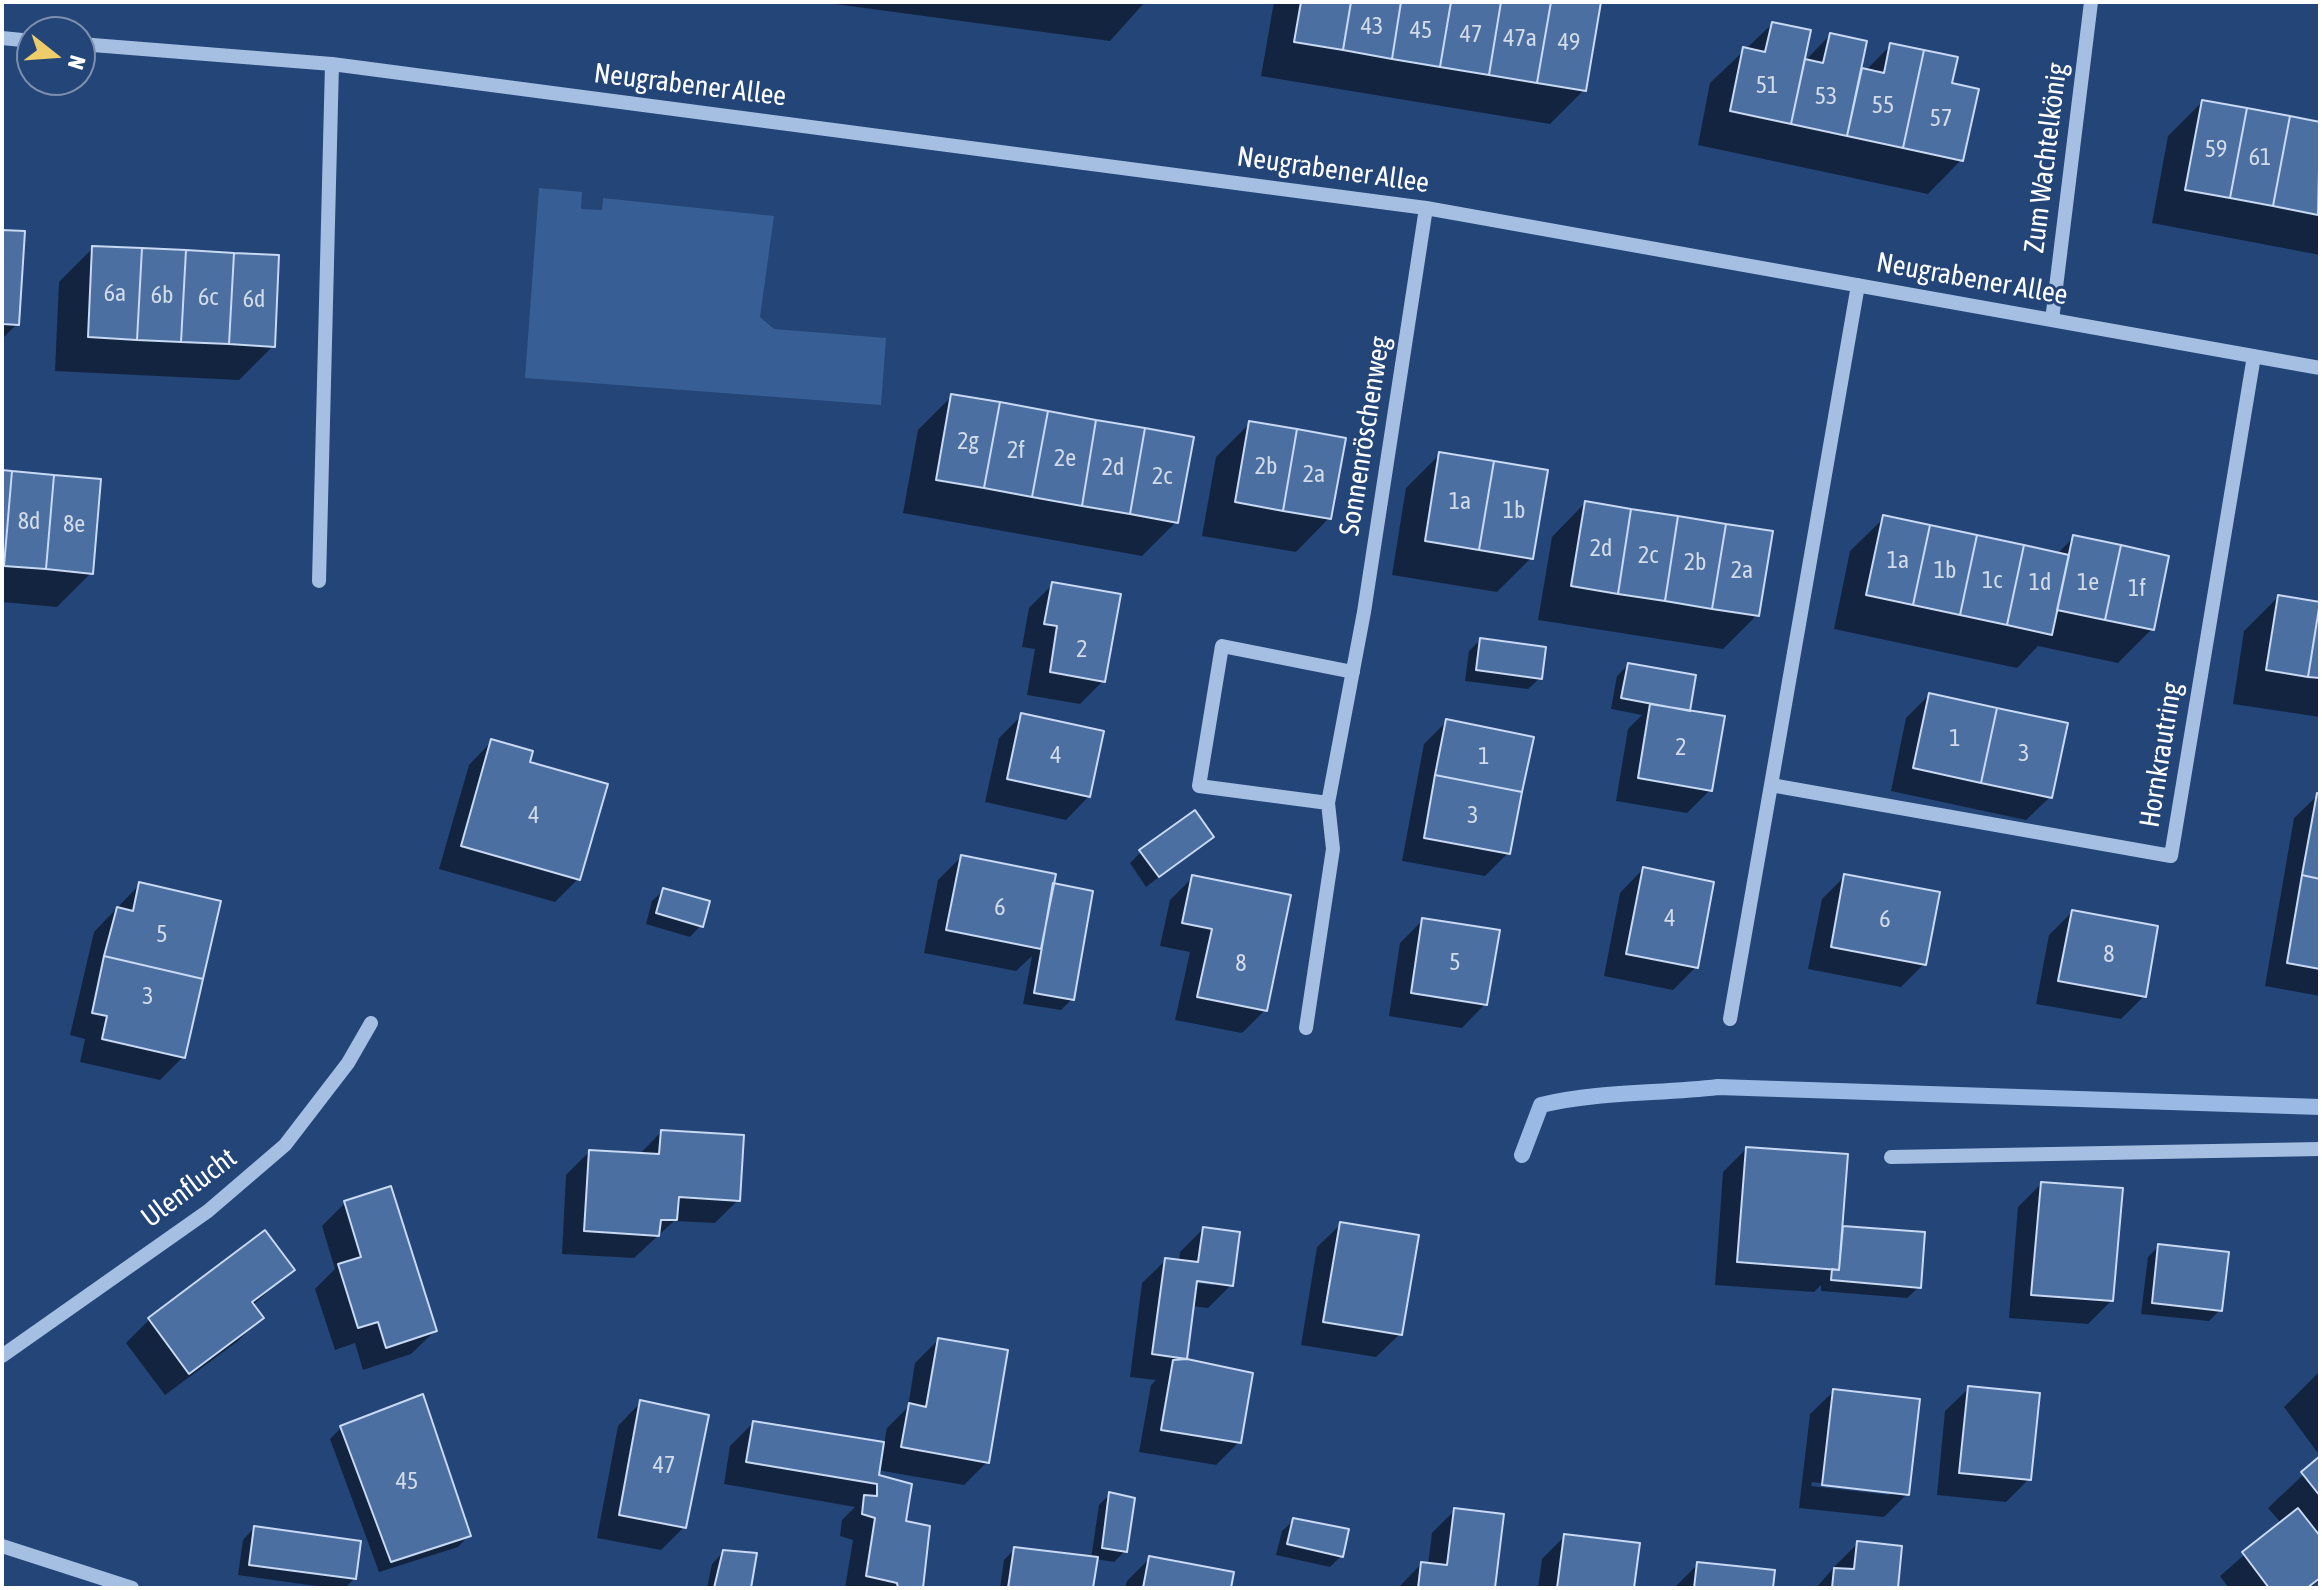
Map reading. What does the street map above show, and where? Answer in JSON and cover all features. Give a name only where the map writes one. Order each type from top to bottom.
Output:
[{"type":"street","name":"Zum Wachtelkönig","points":[[2052,320],[2091,2]]},
{"type":"street","name":"Neugrabener Allee","points":[[96,45],[332,64],[1426,208],[2320,368]]},
{"type":"street","points":[[319,581],[332,64]]},
{"type":"street","name":"Sonnenröschenweg","points":[[1306,1028],[1333,849],[1328,803],[1353,672],[1426,208]]},
{"type":"street","points":[[1730,1019],[1858,285]]},
{"type":"street","name":"Hornkrautring","points":[[1771,785],[2171,856],[2254,356]]},
{"type":"street","points":[[1328,803],[1199,786],[1222,646],[1353,672]]},
{"type":"street","name":"Ulenflucht","points":[[2,1356],[208,1211],[285,1145],[348,1063],[371,1023]]},
{"type":"street","points":[[1891,1157],[2320,1149]]},
{"type":"street","points":[[2,1546],[132,1588]]},
{"type":"shaded area","points":[[539,188],[582,192],[581,209],[602,210],[603,198],[774,216],[760,317],[774,329],[886,338],[881,405],[525,378]]},
{"type":"building","points":[[1301,2],[1351,2],[1343,50],[1294,42]]},
{"type":"building","points":[[1351,2],[1401,2],[1392,59],[1343,50]]},
{"type":"building","points":[[1401,2],[1451,2],[1440,67],[1392,59]]},
{"type":"building","points":[[1451,2],[1501,2],[1489,75],[1440,67]]},
{"type":"building","points":[[1501,2],[1551,2],[1537,83],[1489,75]]},
{"type":"building","points":[[1551,2],[1601,2],[1586,91],[1537,83]]},
{"type":"building","points":[[1772,22],[1811,30],[1791,124],[1730,111],[1743,47],[1765,52]]},
{"type":"building","points":[[1830,33],[1867,41],[1847,136],[1791,124],[1805,59],[1823,63]]},
{"type":"building","points":[[1890,43],[1924,50],[1903,148],[1847,136],[1862,68],[1884,73]]},
{"type":"building","points":[[1924,50],[1958,57],[1952,83],[1979,89],[1963,161],[1903,148]]},
{"type":"building","points":[[2202,100],[2247,108],[2230,198],[2185,190]]},
{"type":"building","points":[[2247,108],[2290,116],[2273,206],[2230,198]]},
{"type":"building","points":[[2290,116],[2320,122],[2318,215],[2273,206]]},
{"type":"building","points":[[2,230],[25,231],[19,325],[2,324]]},
{"type":"building","points":[[92,246],[142,248],[137,340],[88,337]]},
{"type":"building","points":[[142,248],[186,250],[181,342],[137,340]]},
{"type":"building","points":[[186,250],[234,253],[229,344],[181,342]]},
{"type":"building","points":[[234,253],[279,255],[275,347],[229,344]]},
{"type":"building","points":[[951,394],[1000,402],[984,488],[936,480]]},
{"type":"building","points":[[1000,402],[1048,411],[1032,497],[984,488]]},
{"type":"building","points":[[1048,411],[1096,420],[1082,506],[1032,497]]},
{"type":"building","points":[[1096,420],[1145,428],[1130,514],[1082,506]]},
{"type":"building","points":[[1249,421],[1297,429],[1283,511],[1235,502]]},
{"type":"building","points":[[1145,428],[1194,437],[1178,523],[1130,514]]},
{"type":"building","points":[[1297,429],[1346,438],[1331,519],[1283,511]]},
{"type":"building","points":[[1439,452],[1494,461],[1479,550],[1425,541]]},
{"type":"building","points":[[1494,461],[1548,470],[1533,559],[1479,550]]},
{"type":"building","points":[[2,470],[12,471],[4,566],[2,566]]},
{"type":"building","points":[[12,471],[54,475],[46,569],[4,566]]},
{"type":"building","points":[[54,475],[101,479],[93,574],[46,569]]},
{"type":"building","points":[[1585,501],[1631,509],[1618,594],[1571,586]]},
{"type":"building","points":[[1631,509],[1678,516],[1665,601],[1618,594]]},
{"type":"building","points":[[1883,515],[1930,525],[1913,605],[1866,595]]},
{"type":"building","points":[[1678,516],[1726,524],[1712,609],[1665,601]]},
{"type":"building","points":[[1726,524],[1773,531],[1759,616],[1712,609]]},
{"type":"building","points":[[1930,525],[1977,535],[1960,615],[1913,605]]},
{"type":"building","points":[[1977,535],[2024,545],[2007,625],[1960,615]]},
{"type":"building","points":[[2073,535],[2121,545],[2105,620],[2057,610]]},
{"type":"building","points":[[2024,545],[2069,555],[2052,635],[2007,625]]},
{"type":"building","points":[[2121,545],[2169,556],[2154,630],[2105,620]]},
{"type":"building","points":[[1052,582],[1121,594],[1105,682],[1050,672],[1057,626],[1044,624]]},
{"type":"building","points":[[2278,595],[2320,602],[2308,677],[2266,670]]},
{"type":"building","points":[[2320,602],[2320,678],[2308,677]]},
{"type":"building","points":[[1480,638],[1546,647],[1542,679],[1476,670]]},
{"type":"building","points":[[1628,663],[1696,675],[1690,711],[1621,698]]},
{"type":"building","points":[[1929,693],[1997,708],[1981,783],[1913,768]]},
{"type":"building","points":[[1650,704],[1725,716],[1712,791],[1638,778]]},
{"type":"building","points":[[1997,708],[2068,723],[2052,798],[1981,783]]},
{"type":"building","points":[[1021,713],[1104,731],[1090,797],[1007,779]]},
{"type":"building","points":[[1446,719],[1534,737],[1522,792],[1435,775]]},
{"type":"building","points":[[491,739],[533,751],[530,762],[608,784],[580,880],[461,846]]},
{"type":"building","points":[[1435,775],[1522,792],[1510,854],[1424,838]]},
{"type":"building","points":[[2317,793],[2320,794],[2320,879],[2302,875]]},
{"type":"building","points":[[1195,810],[1214,837],[1159,877],[1139,850]]},
{"type":"building","points":[[961,855],[1056,874],[1041,949],[946,930]]},
{"type":"building","points":[[1643,867],[1714,882],[1698,968],[1626,954]]},
{"type":"building","points":[[1844,874],[1940,892],[1926,965],[1831,947]]},
{"type":"building","points":[[1192,875],[1291,895],[1267,1011],[1197,997],[1212,929],[1182,923]]},
{"type":"building","points":[[2302,875],[2320,879],[2320,969],[2287,963]]},
{"type":"building","points":[[139,882],[221,901],[203,979],[104,956],[117,907],[133,911]]},
{"type":"building","points":[[1053,883],[1093,891],[1074,1000],[1034,993]]},
{"type":"building","points":[[663,888],[710,901],[703,927],[656,913]]},
{"type":"building","points":[[2072,910],[2158,926],[2146,997],[2058,981]]},
{"type":"building","points":[[1422,918],[1500,930],[1487,1005],[1411,993]]},
{"type":"building","points":[[104,956],[203,979],[185,1058],[102,1039],[107,1016],[92,1013]]},
{"type":"building","points":[[661,1130],[744,1135],[740,1201],[679,1197],[677,1220],[661,1220],[659,1236],[584,1231],[589,1150],[659,1154]]},
{"type":"building","points":[[1746,1147],[1848,1154],[1839,1270],[1737,1262]]},
{"type":"building","points":[[2041,1182],[2123,1188],[2113,1301],[2031,1295]]},
{"type":"building","points":[[391,1186],[437,1331],[386,1348],[378,1322],[358,1328],[338,1264],[361,1257],[344,1201]]},
{"type":"building","points":[[1340,1222],[1419,1235],[1402,1335],[1323,1322]]},
{"type":"building","points":[[1843,1226],[1925,1232],[1921,1288],[1831,1280],[1832,1269],[1839,1270]]},
{"type":"building","points":[[1203,1227],[1240,1232],[1233,1286],[1197,1281],[1187,1359],[1152,1354],[1165,1258],[1198,1262]]},
{"type":"building","points":[[265,1230],[295,1270],[252,1302],[264,1318],[189,1374],[148,1318]]},
{"type":"building","points":[[2158,1244],[2229,1252],[2222,1311],[2152,1303]]},
{"type":"building","points":[[938,1338],[1008,1350],[989,1463],[901,1447],[909,1403],[926,1407]]},
{"type":"building","points":[[1187,1359],[1253,1373],[1241,1443],[1161,1430],[1173,1360]]},
{"type":"building","points":[[1968,1386],[2040,1393],[2031,1480],[1959,1473]]},
{"type":"building","points":[[1833,1389],[1920,1399],[1909,1495],[1822,1485]]},
{"type":"building","points":[[423,1394],[471,1536],[391,1562],[340,1426]]},
{"type":"building","points":[[640,1400],[709,1415],[686,1528],[619,1515]]},
{"type":"building","points":[[753,1421],[884,1442],[879,1475],[912,1484],[906,1521],[930,1526],[923,1588],[898,1588],[897,1583],[866,1576],[875,1518],[862,1514],[864,1495],[877,1496],[877,1484],[746,1462]]},
{"type":"building","points":[[2320,1456],[2320,1496],[2301,1472]]},
{"type":"building","points":[[1109,1492],[1135,1498],[1127,1552],[1102,1548]]},
{"type":"building","points":[[1454,1508],[1504,1514],[1495,1588],[1418,1588],[1421,1562],[1447,1565]]},
{"type":"building","points":[[2298,1508],[2320,1536],[2320,1578],[2307,1588],[2269,1588],[2242,1552]]},
{"type":"building","points":[[1293,1518],[1349,1529],[1343,1557],[1287,1544]]},
{"type":"building","points":[[254,1526],[361,1541],[356,1579],[249,1565]]},
{"type":"building","points":[[1564,1534],[1640,1543],[1634,1588],[1557,1588]]},
{"type":"building","points":[[1857,1541],[1902,1546],[1898,1588],[1832,1588],[1834,1568],[1854,1569]]},
{"type":"building","points":[[1014,1547],[1098,1557],[1093,1588],[1008,1588]]},
{"type":"building","points":[[723,1550],[757,1553],[751,1588],[714,1588]]},
{"type":"building","points":[[1149,1556],[1234,1572],[1231,1588],[1143,1588]]},
{"type":"building","points":[[1697,1562],[1775,1570],[1773,1588],[1694,1588]]},
{"type":"waterway","points":[[1522,1155],[1541,1105],[1607,1095],[1718,1087],[2320,1107]]}]
